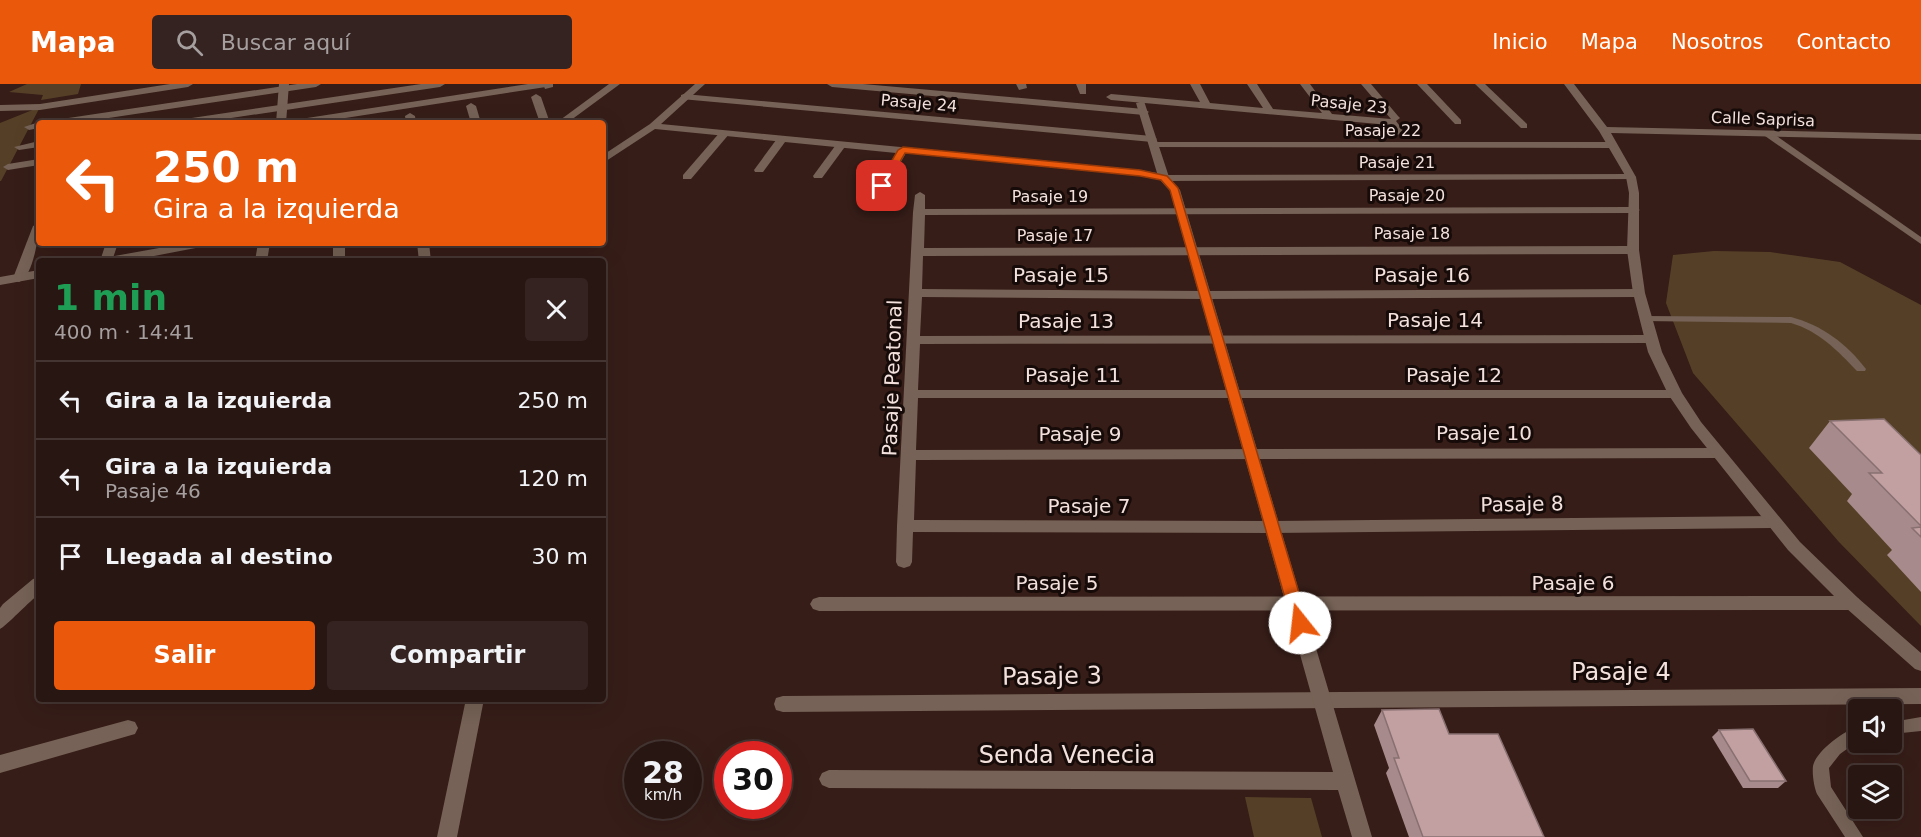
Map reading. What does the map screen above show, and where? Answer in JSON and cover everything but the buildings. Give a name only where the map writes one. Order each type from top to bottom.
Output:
[{"type":"street","points":[[0,108],[40,107],[188,84]]},
{"type":"street","points":[[74,120],[284,86],[316,84]]},
{"type":"street","points":[[198,120],[440,84]]},
{"type":"street","points":[[565,120],[615,84]]},
{"type":"street","points":[[606,158],[653,126],[700,84]]},
{"type":"street","points":[[832,84],[1143,102],[1164,178],[1175,190],[1362,837]]},
{"type":"street","points":[[1195,84],[1206,105]]},
{"type":"street","points":[[1252,84],[1270,111]]},
{"type":"street","points":[[1305,84],[1329,117]]},
{"type":"street","points":[[1366,84],[1395,118]]},
{"type":"street","points":[[1422,84],[1458,122]]},
{"type":"street","points":[[1480,84],[1524,126]]},
{"type":"street","points":[[1569,84],[1604,130],[1631,177],[1634,193],[1633,250],[1639,293],[1660,365],[1675,394],[1773,522],[1852,603],[1921,664]]},
{"type":"street","points":[[314,120],[547,85]]},
{"type":"street","points":[[281,120],[284,86]]},
{"type":"street","points":[[536,97],[544,120]]},
{"type":"street","name":"Pasaje 24","points":[[684,97],[1153,142]]},
{"type":"street","name":"Pasaje 23","points":[[1111,97],[1143,102],[1206,105],[1392,122],[1400,133]]},
{"type":"street","points":[[471,106],[475,120]]},
{"type":"street","name":"Pasaje 21","points":[[653,126],[1140,173],[1164,178],[1631,177]]},
{"type":"street","name":"Calle Saprisa","points":[[1604,130],[1921,136]]},
{"type":"street","points":[[687,177],[725,133]]},
{"type":"street","points":[[759,170],[783,138]]},
{"type":"street","name":"Pasaje 22","points":[[1153,142],[1612,145]]},
{"type":"street","points":[[19,147],[36,144]]},
{"type":"street","points":[[818,176],[842,144]]},
{"type":"street","points":[[882,186],[903,150]]},
{"type":"street","points":[[8,167],[36,162]]},
{"type":"street","name":"Pasaje Peatonal","points":[[904,562],[920,195]]},
{"type":"street","name":"Pasaje 20","points":[[1181,212],[1634,210]]},
{"type":"street","name":"Pasaje 19","points":[[919,212],[1181,212]]},
{"type":"street","points":[[19,278],[36,234]]},
{"type":"street","points":[[122,258],[182,246]]},
{"type":"street","name":"Pasaje 18","points":[[1192,250],[1633,250]]},
{"type":"street","name":"Pasaje 17","points":[[917,252],[1192,250]]},
{"type":"street","points":[[0,281],[36,275]]},
{"type":"street","name":"Pasaje 15","points":[[916,293],[1205,295]]},
{"type":"street","name":"Pasaje 16","points":[[1205,295],[1639,293]]},
{"type":"street","name":"Pasaje 14","points":[[1218,341],[1651,339]]},
{"type":"street","name":"Pasaje 13","points":[[914,340],[1218,341]]},
{"type":"street","name":"Pasaje 11","points":[[911,394],[1234,394]]},
{"type":"street","name":"Pasaje 12","points":[[1234,394],[1675,394]]},
{"type":"street","name":"Pasaje 10","points":[[1251,454],[1718,453]]},
{"type":"street","name":"Pasaje 9","points":[[909,455],[1251,454]]},
{"type":"street","name":"Pasaje 8","points":[[1272,527],[1773,522]]},
{"type":"street","name":"Pasaje 7","points":[[905,526],[1272,527]]},
{"type":"street","points":[[0,622],[9,609],[36,586]]},
{"type":"street","name":"Pasaje 6","points":[[1294,604],[1852,603]]},
{"type":"street","name":"Pasaje 5","points":[[819,604],[1294,604]]},
{"type":"street","name":"Pasaje 4","points":[[1322,699],[1921,696]]},
{"type":"street","name":"Pasaje 3","points":[[783,704],[1322,699]]},
{"type":"street","points":[[447,837],[474,702]]},
{"type":"street","points":[[0,764],[128,728]]},
{"type":"street","name":"Senda Venecia","points":[[829,779],[1345,781]]},
{"type":"lane","points":[[1768,134],[1921,241]]},
{"type":"lane","points":[[1646,319],[1791,320],[1805,323],[1832,338],[1861,369]]},
{"type":"lane","points":[[1902,727],[1921,724]]},
{"type":"lane","points":[[1848,740],[1834,749],[1821,766],[1823,789],[1855,837]]},
{"type":"shaded area","points":[[27,84],[81,84],[78,94],[41,100],[43,95],[9,92]]},
{"type":"shaded area","points":[[40,107],[1,181],[0,181],[0,123]]},
{"type":"shaded area","points":[[1714,251],[1770,252],[1840,262],[1921,305],[1921,626],[1839,542],[1693,373],[1666,303],[1673,255]]},
{"type":"shaded area","points":[[1245,797],[1311,798],[1322,837],[1254,837]]},
{"type":"route","points":[[882,186],[903,150],[1140,173],[1164,178],[1175,190],[1300,623]]}]
